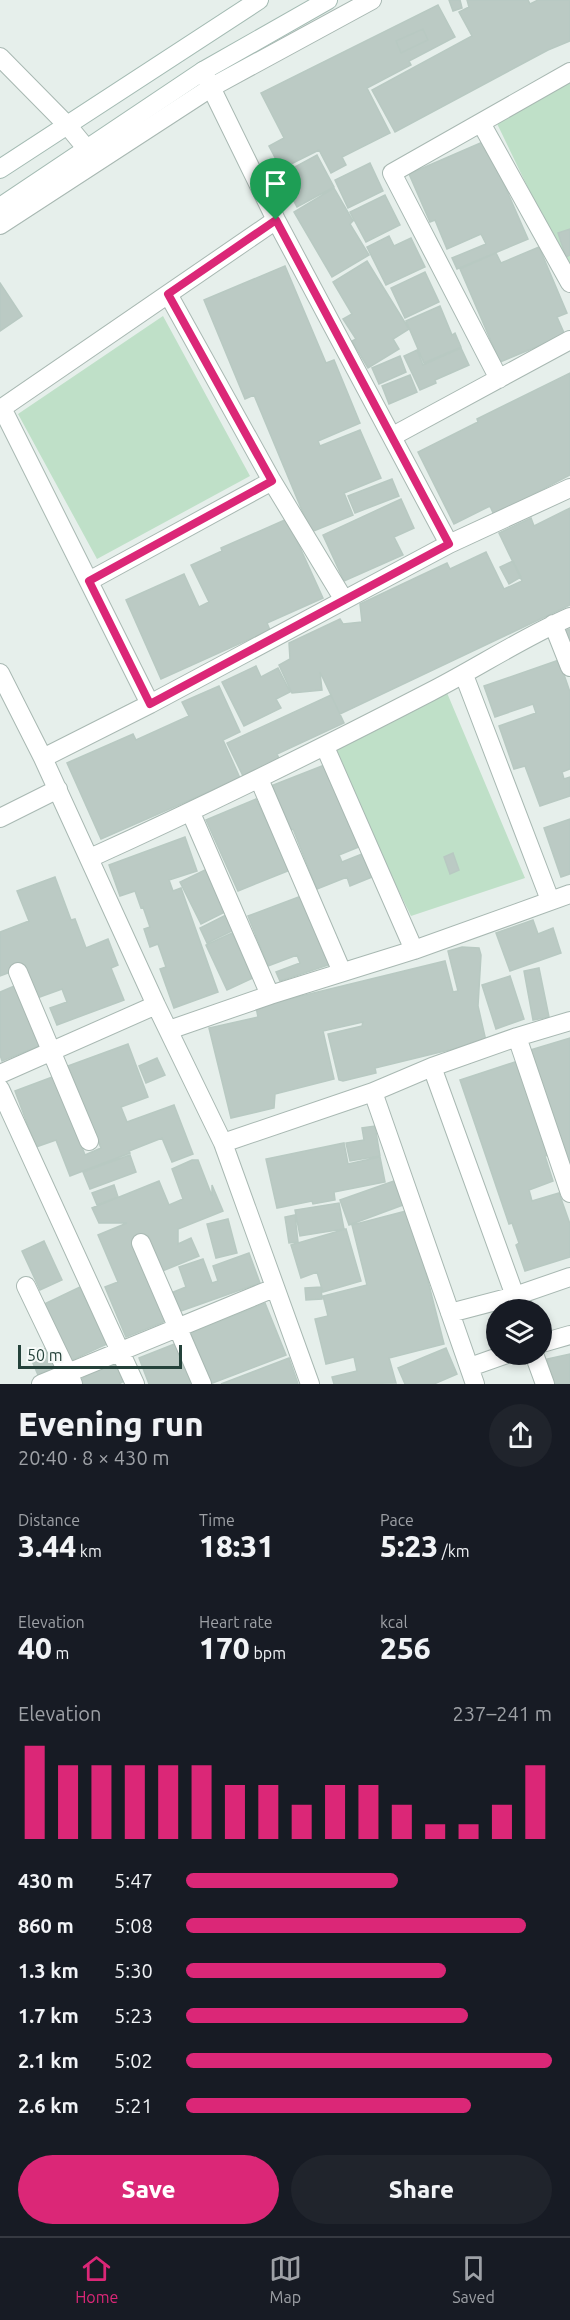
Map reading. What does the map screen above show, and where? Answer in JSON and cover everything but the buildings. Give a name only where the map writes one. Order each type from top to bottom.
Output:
[{"type":"street","points":[[0,169],[260,0]]},
{"type":"street","points":[[0,225],[208,79],[328,0]]},
{"type":"street","points":[[0,207],[86,148],[208,79],[372,0]]},
{"type":"street","points":[[0,57],[68,126],[86,148]]},
{"type":"street","points":[[499,379],[392,173],[570,72]]},
{"type":"street","points":[[208,79],[276,220],[449,544]]},
{"type":"street","points":[[481,123],[570,283]]},
{"type":"street","points":[[150,704],[2,408],[276,220]]},
{"type":"street","points":[[168,294],[272,481],[344,600]]},
{"type":"street","points":[[393,436],[570,340]]},
{"type":"street","points":[[89,581],[272,481]]},
{"type":"street","points":[[43,758],[150,704],[449,544],[570,488]]},
{"type":"street","points":[[90,858],[190,813],[325,747],[570,617]]},
{"type":"street","points":[[553,624],[570,667]]},
{"type":"street","points":[[0,675],[58,789],[156,1005],[223,1143],[310,1384]]},
{"type":"street","points":[[464,675],[550,900]]},
{"type":"street","points":[[325,747],[414,950]]},
{"type":"street","points":[[259,779],[342,972]]},
{"type":"street","points":[[0,818],[58,789]]},
{"type":"street","points":[[190,813],[270,995]]},
{"type":"street","points":[[169,1030],[270,995],[414,950],[570,894]]},
{"type":"street","points":[[18,972],[89,1141]]},
{"type":"street","points":[[0,1074],[156,1005]]},
{"type":"street","points":[[223,1143],[373,1092],[432,1067],[517,1037],[570,1021]]},
{"type":"street","points":[[517,1037],[570,1193]]},
{"type":"street","points":[[432,1067],[515,1296]]},
{"type":"street","points":[[0,1089],[135,1384]]},
{"type":"street","points":[[373,1092],[472,1375],[489,1365]]},
{"type":"street","points":[[141,1244],[202,1384]]},
{"type":"street","points":[[450,1314],[570,1278]]},
{"type":"street","points":[[26,1286],[70,1378]]},
{"type":"street","points":[[41,1384],[70,1378],[119,1350],[274,1288]]},
{"type":"street","points":[[552,1340],[570,1335]]},
{"type":"street","points":[[538,1365],[545,1384]]},
{"type":"green space","points":[[570,64],[570,275],[489,107]]},
{"type":"green space","points":[[163,316],[250,476],[97,559],[18,414]]},
{"type":"green space","points":[[442,681],[525,878],[411,916],[323,737]]},
{"type":"route","points":[[276,220],[449,544],[150,704],[89,581],[272,481],[168,294],[276,220]]}]
